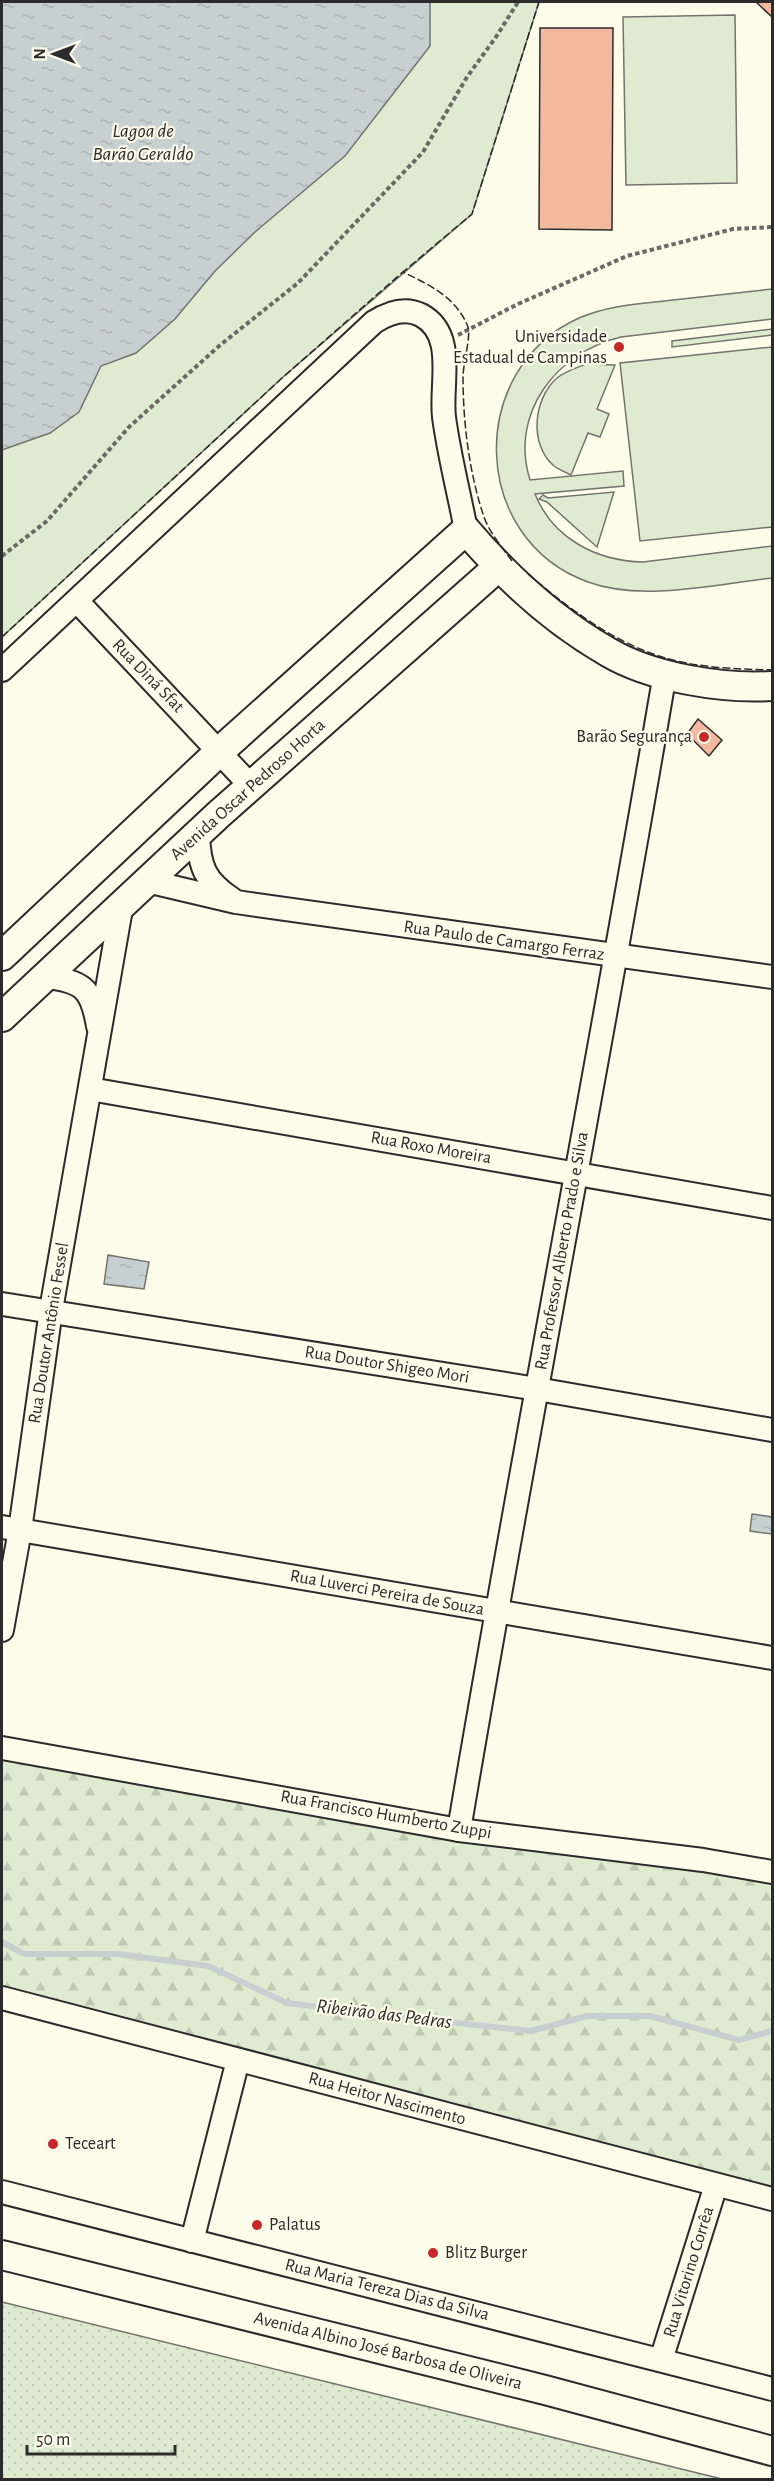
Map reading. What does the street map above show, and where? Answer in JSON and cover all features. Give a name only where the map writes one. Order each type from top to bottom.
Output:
[{"type":"main road","points":[[2,956],[220,751],[466,530],[498,567],[547,609],[608,652],[664,673],[726,685],[772,686]]},
{"type":"main road","name":"Avenida Oscar Pedroso Horta","points":[[2,1017],[198,834],[498,567]]},
{"type":"main road","name":"Avenida Albino José Barbosa de Oliveira","points":[[2,2255],[533,2387],[772,2451]]},
{"type":"street","points":[[2,670],[374,321],[385,314],[415,312],[431,321],[440,333],[444,416],[466,530]]},
{"type":"street","name":"Rua Diná Sfat","points":[[77,601],[251,786]]},
{"type":"street","name":"Rua Professor Alberto Prado e Silva","points":[[459,1830],[575,1173],[617,957],[664,673]]},
{"type":"street","points":[[198,834],[198,853],[204,872],[216,888],[236,902]]},
{"type":"street","name":"Rua Paulo de Camargo Ferraz","points":[[147,881],[236,902],[772,977]]},
{"type":"street","name":"Rua Doutor Antônio Fessel","points":[[2,1630],[11,1528],[123,903]]},
{"type":"street","name":"Rua Doutor Antônio Fessel","points":[[45,976],[75,981],[84,988],[93,1000],[100,1036]]},
{"type":"street","name":"Rua Roxo Moreira","points":[[90,1089],[772,1208]]},
{"type":"street","name":"Rua Doutor Shigeo Mori","points":[[2,1304],[537,1389],[772,1430]]},
{"type":"street","name":"Rua Luverci Pereira de Souza","points":[[11,1528],[772,1658]]},
{"type":"street","name":"Rua Francisco Humberto Zuppi","points":[[2,1748],[459,1830],[703,1860],[772,1872]]},
{"type":"street","name":"Rua Heitor Nascimento","points":[[2,1998],[772,2199]]},
{"type":"street","points":[[192,2241],[238,2060]]},
{"type":"street","name":"Rua Vitorino Corrêa","points":[[661,2360],[716,2185]]},
{"type":"street","name":"Rua Maria Tereza Dias da Silva","points":[[2,2192],[772,2389]]},
{"type":"path","points":[[2,556],[46,521],[129,428],[219,346],[298,283],[423,153],[467,76],[518,2]]},
{"type":"path","points":[[442,342],[518,304],[627,256],[733,229],[772,227]]},
{"type":"green space","points":[[2,2],[539,2],[472,214],[282,378],[2,637]]},
{"type":"green space","points":[[735,15],[737,183],[626,185],[623,17]]},
{"type":"green space","points":[[772,289],[772,319],[621,337],[577,356],[559,371],[544,389],[533,409],[526,431],[525,455],[530,480],[623,471],[624,486],[535,494],[543,510],[565,535],[593,552],[626,561],[643,562],[772,546],[772,578],[679,590],[632,591],[588,582],[549,560],[520,530],[503,493],[496,453],[501,413],[516,375],[542,342],[579,318],[610,308]]},
{"type":"green space","points":[[772,329],[772,335],[672,347],[672,341]]},
{"type":"green space","points":[[772,347],[772,527],[640,541],[620,363]]},
{"type":"green space","points":[[586,364],[615,365],[597,409],[609,414],[600,437],[588,433],[571,475],[556,467],[546,457],[541,446],[537,422],[543,398],[549,387],[560,376]]},
{"type":"green space","points":[[614,492],[597,547],[547,502],[539,499],[543,495],[548,498]]},
{"type":"green space","points":[[2,1748],[772,1872],[772,2199],[2,1998]]},
{"type":"green space","points":[[2,2302],[722,2479],[2,2479]]},
{"type":"water","name":"Lagoa de Barão Geraldo","points":[[2,2],[430,2],[430,46],[345,156],[255,232],[215,271],[175,319],[136,353],[101,366],[79,412],[50,433],[2,450]]},
{"type":"water","points":[[108,1255],[149,1262],[144,1289],[104,1284]]},
{"type":"water","points":[[752,1514],[772,1517],[772,1534],[750,1531]]},
{"type":"building","points":[[756,2],[772,2],[772,17]]},
{"type":"building","points":[[540,28],[613,28],[612,230],[539,229]]},
{"type":"building","name":"Barão Segurança","points":[[698,719],[722,740],[709,756],[687,734]]},
{"type":"waterway","name":"Ribeirão das Pedras","points":[[2,1942],[24,1954],[118,1954],[208,1966],[287,2003],[448,2022],[531,2031],[587,2016],[650,2016],[739,2040],[772,2031]]},
{"type":"fence","points":[[512,561],[485,520],[471,464],[463,394],[468,327],[450,300],[433,287],[403,272],[472,214],[539,2]]},
{"type":"fence","points":[[2,637],[282,378],[404,271]]},
{"type":"fence","points":[[528,574],[606,632],[641,649],[673,660],[701,665],[772,670]]},
{"type":"place","name":"Universidade Estadual de Campinas","points":[[619,347]]},
{"type":"place","name":"Barão Segurança","points":[[704,737]]},
{"type":"place","name":"Teceart","points":[[53,2144]]},
{"type":"place","name":"Palatus","points":[[257,2225]]},
{"type":"place","name":"Blitz Burger","points":[[433,2253]]}]
